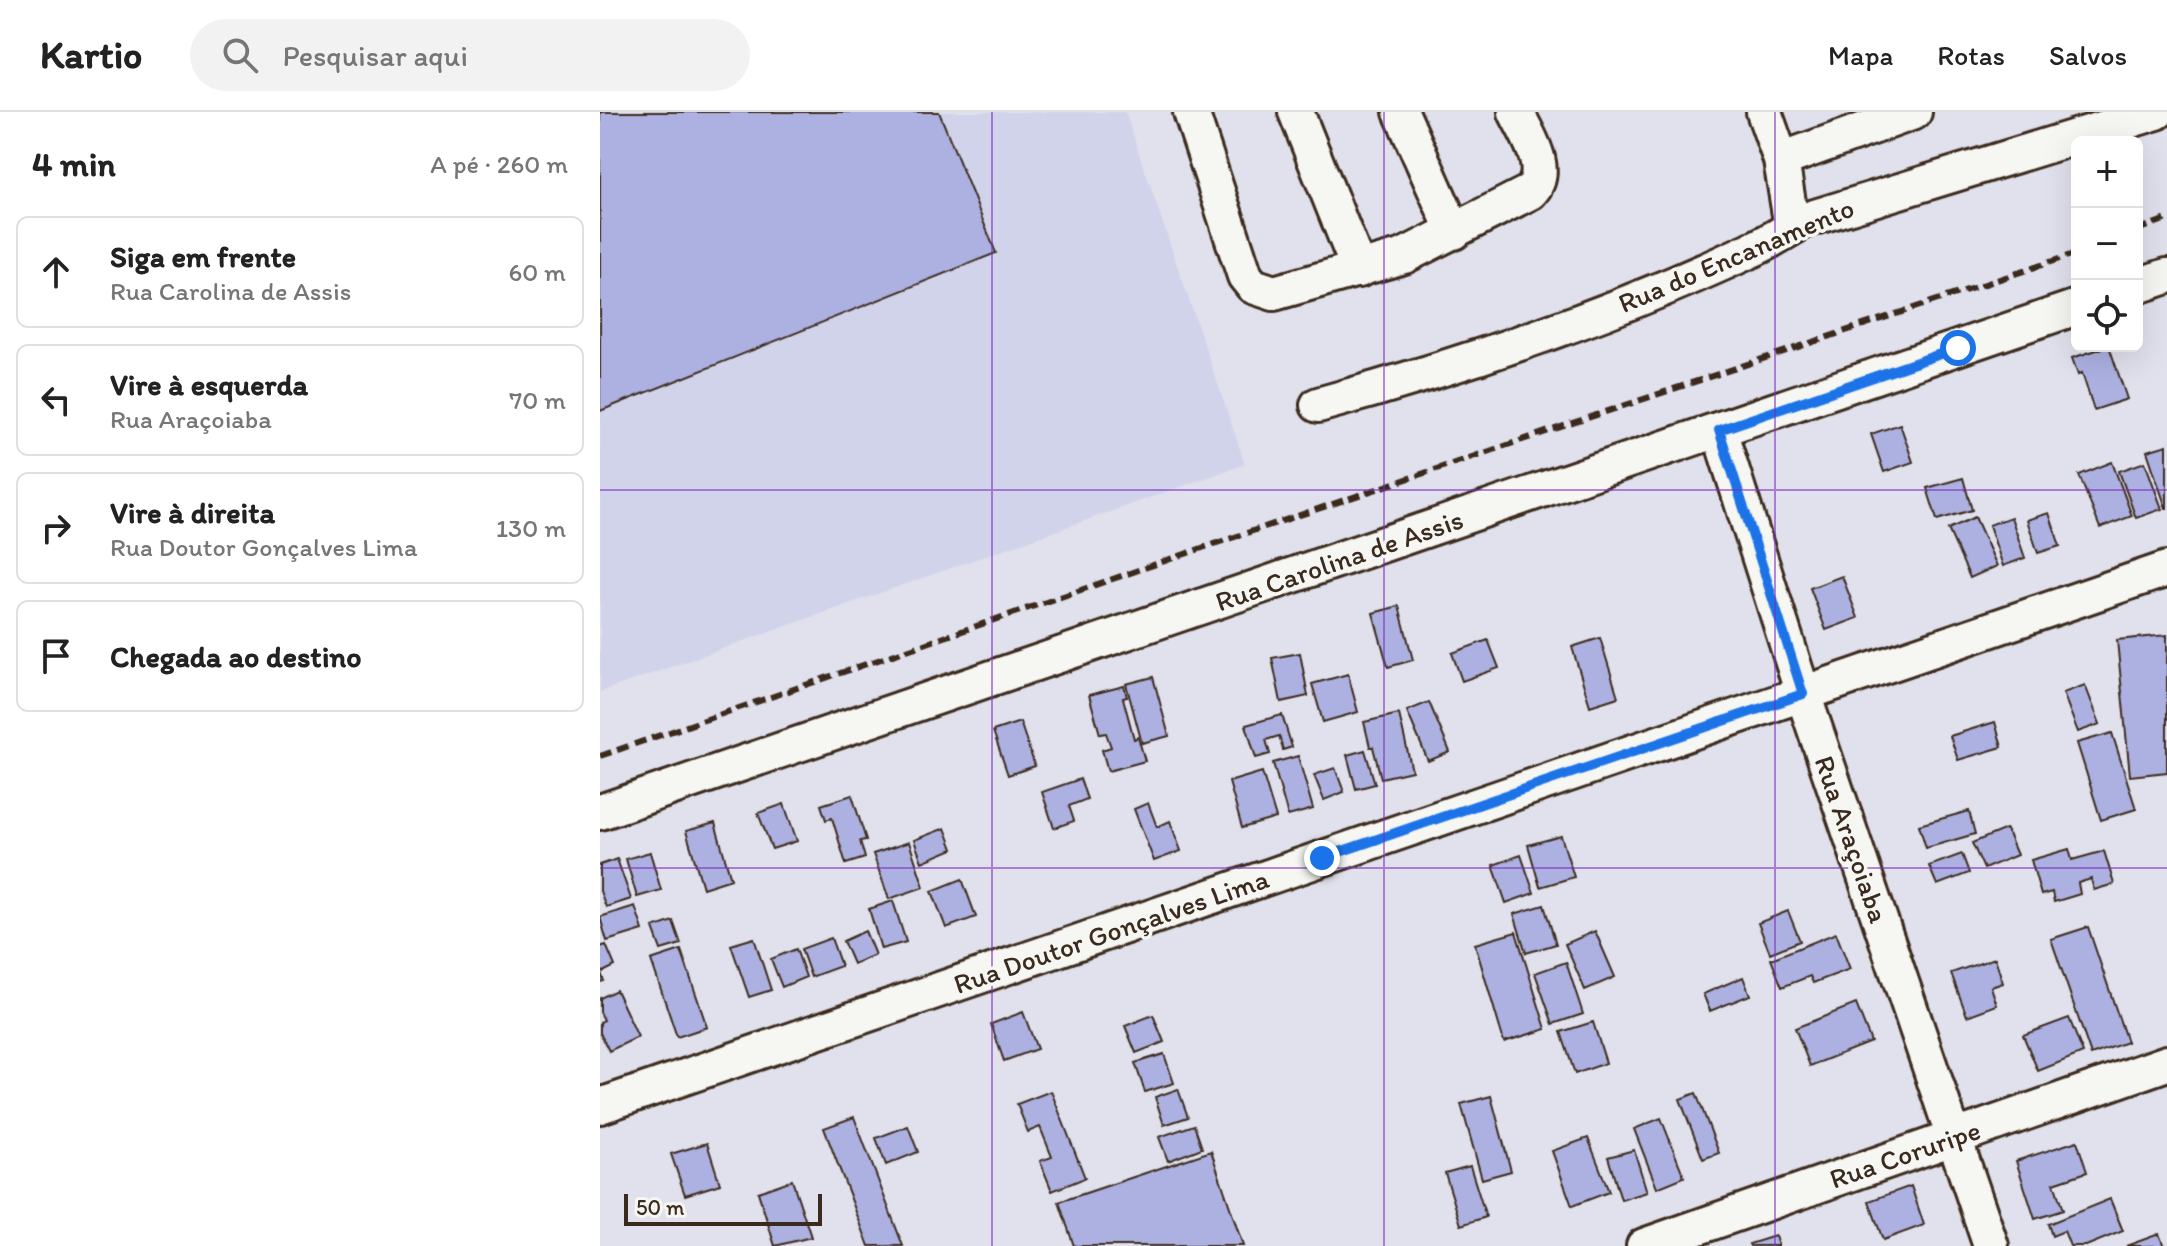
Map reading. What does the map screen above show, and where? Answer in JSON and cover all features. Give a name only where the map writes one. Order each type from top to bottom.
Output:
[{"type":"street","points":[[1191,112],[1245,276],[1253,286],[1274,293],[1404,256],[1530,192],[1537,186],[1540,168],[1516,112]]},
{"type":"street","points":[[1296,112],[1359,270]]},
{"type":"street","points":[[1401,112],[1454,232]]},
{"type":"street","points":[[1764,112],[1781,160],[1792,227]]},
{"type":"street","points":[[1781,160],[1914,112]]},
{"type":"street","name":"Rua do Encanamento","points":[[1318,405],[1426,375],[1648,295],[1753,249],[1805,220],[2157,112]]},
{"type":"street","points":[[2143,284],[2167,276]]},
{"type":"street","name":"Rua Carolina de Assis","points":[[600,812],[2071,309]]},
{"type":"street","name":"Rua Araçoiaba","points":[[1719,430],[1803,694],[1991,1246]]},
{"type":"street","name":"Rua Doutor Gonçalves Lima","points":[[600,1106],[2167,569]]},
{"type":"street","name":"Rua Coruripe","points":[[1644,1246],[2167,1063]]},
{"type":"shaded area","points":[[600,112],[1125,112],[1245,464],[600,692]]},
{"type":"building","points":[[600,112],[939,112],[996,253],[600,411]]},
{"type":"building","points":[[2090,352],[2111,352],[2127,399],[2094,410],[2082,373],[2078,375],[2072,358]]},
{"type":"building","points":[[1900,424],[1913,462],[1884,472],[1871,434]]},
{"type":"building","points":[[2167,445],[2167,508],[2166,508],[2147,451]]},
{"type":"building","points":[[2112,462],[2132,516],[2100,528],[2079,475]]},
{"type":"building","points":[[2145,462],[2162,509],[2136,518],[2119,471]]},
{"type":"building","points":[[1963,478],[1972,510],[1937,520],[1927,488]]},
{"type":"building","points":[[2049,513],[2060,546],[2038,553],[2027,520]]},
{"type":"building","points":[[1975,517],[1997,566],[1970,578],[1948,529]]},
{"type":"building","points":[[2011,517],[2025,558],[2003,566],[1989,525]]},
{"type":"building","points":[[1842,576],[1858,618],[1826,630],[1810,588]]},
{"type":"building","points":[[1399,606],[1413,660],[1388,667],[1373,613]]},
{"type":"building","points":[[2167,635],[2167,772],[2130,776],[2117,640]]},
{"type":"building","points":[[1600,638],[1618,697],[1590,706],[1572,647]]},
{"type":"building","points":[[1488,640],[1499,668],[1462,681],[1452,653]]},
{"type":"building","points":[[1300,653],[1308,696],[1281,702],[1272,658]]},
{"type":"building","points":[[1348,674],[1358,712],[1323,722],[1312,684]]},
{"type":"building","points":[[1153,677],[1169,736],[1142,743],[1126,684]]},
{"type":"building","points":[[2085,685],[2100,724],[2078,732],[2063,693]]},
{"type":"building","points":[[1124,686],[1127,697],[1123,698],[1134,739],[1138,737],[1145,761],[1108,771],[1102,750],[1111,747],[1106,733],[1100,734],[1089,695]]},
{"type":"building","points":[[1429,702],[1450,752],[1428,761],[1407,711]]},
{"type":"building","points":[[1399,714],[1412,771],[1381,778],[1364,722]]},
{"type":"building","points":[[1282,715],[1292,747],[1283,750],[1279,736],[1266,740],[1270,754],[1256,758],[1246,725]]},
{"type":"building","points":[[1020,722],[1035,766],[1008,775],[993,731]]},
{"type":"building","points":[[1995,722],[2002,747],[1958,760],[1950,736]]},
{"type":"building","points":[[2112,733],[2136,809],[2101,820],[2077,743]]},
{"type":"building","points":[[1365,750],[1375,784],[1356,789],[1347,755]]},
{"type":"building","points":[[1298,756],[1313,809],[1288,816],[1273,763]]},
{"type":"building","points":[[1335,768],[1344,792],[1324,800],[1314,775]]},
{"type":"building","points":[[1262,772],[1276,818],[1242,828],[1229,782]]},
{"type":"building","points":[[1080,779],[1087,799],[1069,806],[1074,821],[1054,828],[1042,792]]},
{"type":"building","points":[[852,795],[866,840],[860,841],[865,858],[846,864],[832,818],[826,820],[821,805]]},
{"type":"building","points":[[1148,803],[1157,827],[1170,821],[1181,851],[1154,861],[1134,809]]},
{"type":"building","points":[[784,804],[797,841],[772,849],[758,813]]},
{"type":"building","points":[[1969,811],[1975,834],[1926,848],[1919,825]]},
{"type":"building","points":[[715,823],[731,879],[703,888],[686,831]]},
{"type":"building","points":[[945,828],[953,849],[922,862],[914,840]]},
{"type":"building","points":[[2006,829],[2017,855],[1984,869],[1972,843]]},
{"type":"building","points":[[1561,836],[1574,877],[1540,887],[1528,845]]},
{"type":"building","points":[[909,842],[924,887],[889,899],[873,854]]},
{"type":"building","points":[[2069,849],[2072,860],[2104,851],[2114,884],[2094,890],[2091,879],[2078,883],[2080,894],[2054,902],[2052,892],[2041,895],[2031,860]]},
{"type":"building","points":[[650,852],[661,890],[637,897],[626,859]]},
{"type":"building","points":[[1962,854],[1969,873],[1937,885],[1929,866]]},
{"type":"building","points":[[1521,855],[1534,893],[1506,903],[1493,865]]},
{"type":"building","points":[[617,859],[631,899],[606,907],[600,891],[600,865]]},
{"type":"building","points":[[962,879],[976,917],[946,928],[932,891]]},
{"type":"building","points":[[893,901],[906,942],[881,949],[869,909]]},
{"type":"building","points":[[1544,905],[1556,944],[1526,953],[1514,914]]},
{"type":"building","points":[[635,906],[643,930],[607,941],[600,917]]},
{"type":"building","points":[[1788,911],[1800,941],[1770,953],[1758,923]]},
{"type":"building","points":[[673,921],[681,944],[661,950],[653,928]]},
{"type":"building","points":[[2088,927],[2127,1042],[2091,1055],[2051,939]]},
{"type":"building","points":[[865,931],[875,955],[853,964],[843,941]]},
{"type":"building","points":[[1595,931],[1615,977],[1585,990],[1565,944]]},
{"type":"building","points":[[1516,932],[1546,1029],[1504,1042],[1475,944]]},
{"type":"building","points":[[1836,933],[1850,969],[1813,983],[1810,976],[1782,987],[1771,959]]},
{"type":"building","points":[[754,938],[771,990],[749,997],[731,945]]},
{"type":"building","points":[[831,938],[841,966],[811,977],[801,949]]},
{"type":"building","points":[[606,945],[615,966],[601,973],[604,981],[600,982],[600,947]]},
{"type":"building","points":[[796,949],[806,977],[782,987],[771,959]]},
{"type":"building","points":[[681,950],[707,1027],[677,1037],[651,960]]},
{"type":"building","points":[[1995,958],[2003,983],[1991,987],[1997,1005],[1967,1016],[1951,973]]},
{"type":"building","points":[[1566,962],[1583,1014],[1553,1024],[1535,973]]},
{"type":"building","points":[[1743,977],[1750,995],[1710,1011],[1703,994]]},
{"type":"building","points":[[616,990],[638,1037],[609,1051],[600,1033],[600,1022],[604,1020],[600,1012],[600,998]]},
{"type":"building","points":[[1856,1004],[1871,1042],[1810,1066],[1795,1028]]},
{"type":"building","points":[[1023,1012],[1037,1049],[1004,1061],[991,1024]]},
{"type":"building","points":[[1153,1015],[1164,1042],[1136,1053],[1125,1026]]},
{"type":"building","points":[[2069,1018],[2083,1053],[2038,1071],[2023,1035]]},
{"type":"building","points":[[1593,1022],[1606,1063],[1575,1074],[1561,1032]]},
{"type":"building","points":[[1164,1054],[1174,1083],[1145,1092],[1135,1063]]},
{"type":"building","points":[[1178,1089],[1188,1117],[1164,1125],[1155,1097]]},
{"type":"building","points":[[1051,1091],[1085,1178],[1052,1191],[1040,1161],[1052,1157],[1040,1127],[1028,1132],[1017,1104]]},
{"type":"building","points":[[1696,1093],[1719,1153],[1703,1159],[1680,1099]]},
{"type":"building","points":[[1491,1096],[1511,1171],[1482,1179],[1461,1104]]},
{"type":"building","points":[[854,1117],[903,1246],[869,1246],[824,1128]]},
{"type":"building","points":[[1661,1118],[1684,1177],[1657,1188],[1634,1129]]},
{"type":"building","points":[[1194,1125],[1202,1148],[1168,1161],[1159,1137]]},
{"type":"building","points":[[908,1126],[918,1152],[886,1165],[876,1138]]},
{"type":"building","points":[[1588,1138],[1609,1192],[1572,1206],[1552,1151]]},
{"type":"building","points":[[2077,1141],[2087,1172],[2054,1183],[2063,1210],[2035,1219],[2016,1161]]},
{"type":"building","points":[[707,1143],[720,1184],[685,1195],[671,1154]]},
{"type":"building","points":[[1634,1150],[1647,1192],[1621,1200],[1608,1157]]},
{"type":"building","points":[[1211,1151],[1243,1246],[1074,1246],[1059,1202]]},
{"type":"building","points":[[1470,1166],[1486,1217],[1461,1225],[1445,1173]]},
{"type":"building","points":[[792,1180],[811,1237],[775,1246],[758,1192]]},
{"type":"building","points":[[1911,1186],[1924,1225],[1883,1240],[1869,1201]]},
{"type":"building","points":[[2110,1199],[2123,1231],[2086,1246],[2070,1246],[2064,1231],[2052,1236],[2048,1224]]},
{"type":"building","points":[[2159,1234],[2164,1246],[2126,1246]]},
{"type":"building","points":[[1775,1236],[1778,1246],[1749,1244]]},
{"type":"railway","points":[[2143,228],[2167,219]]},
{"type":"railway","points":[[600,756],[1211,545],[2071,255]]},
{"type":"route","points":[[1322,858],[1803,694],[1719,430],[1958,348]]}]
